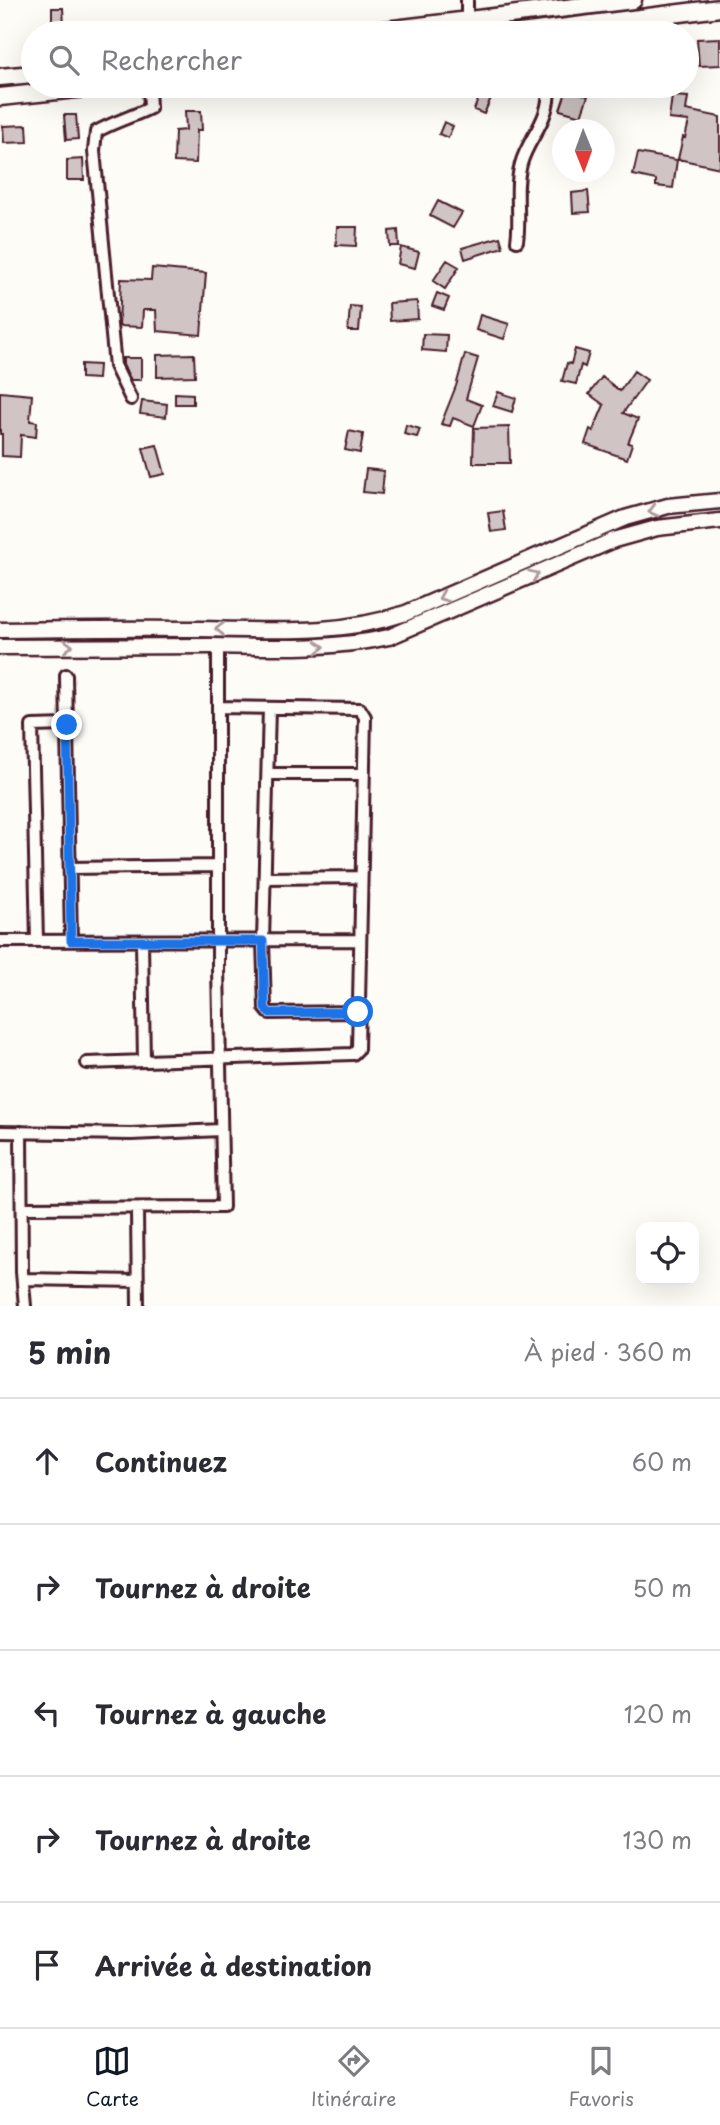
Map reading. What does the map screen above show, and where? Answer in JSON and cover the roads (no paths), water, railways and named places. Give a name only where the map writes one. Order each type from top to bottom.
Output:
[{"type":"main road","points":[[459,21],[633,0]]},
{"type":"main road","points":[[616,21],[720,8]]},
{"type":"main road","points":[[0,77],[21,75]]},
{"type":"main road","points":[[0,97],[21,95]]},
{"type":"street","points":[[467,0],[467,20]]},
{"type":"street","points":[[131,399],[115,366],[94,151],[96,132],[111,123],[150,108],[150,98]]},
{"type":"street","points":[[517,241],[520,223],[517,196],[520,165],[545,114],[547,98]]},
{"type":"street","points":[[0,630],[297,630],[346,628],[380,622],[625,518],[668,506],[720,501]]},
{"type":"street","points":[[0,647],[305,648],[362,643],[388,637],[614,540],[657,528],[720,521]]},
{"type":"street","points":[[22,1208],[223,1207],[218,941],[218,646]]},
{"type":"street","points":[[66,675],[71,941]]},
{"type":"street","points":[[87,1063],[353,1054],[358,1049],[365,717],[360,709],[218,707]]},
{"type":"street","points":[[269,708],[263,941],[265,1008],[269,1013],[358,1012]]},
{"type":"street","points":[[37,941],[32,726],[67,725]]},
{"type":"street","points":[[268,774],[363,774]]},
{"type":"street","points":[[70,868],[218,866]]},
{"type":"street","points":[[265,878],[361,877]]},
{"type":"street","points":[[0,941],[359,940]]},
{"type":"street","points":[[142,941],[144,1061]]},
{"type":"street","points":[[0,1132],[131,1134],[221,1130]]},
{"type":"street","points":[[21,1132],[25,1306]]},
{"type":"street","points":[[137,1209],[138,1306]]},
{"type":"street","points":[[23,1279],[138,1281]]}]
